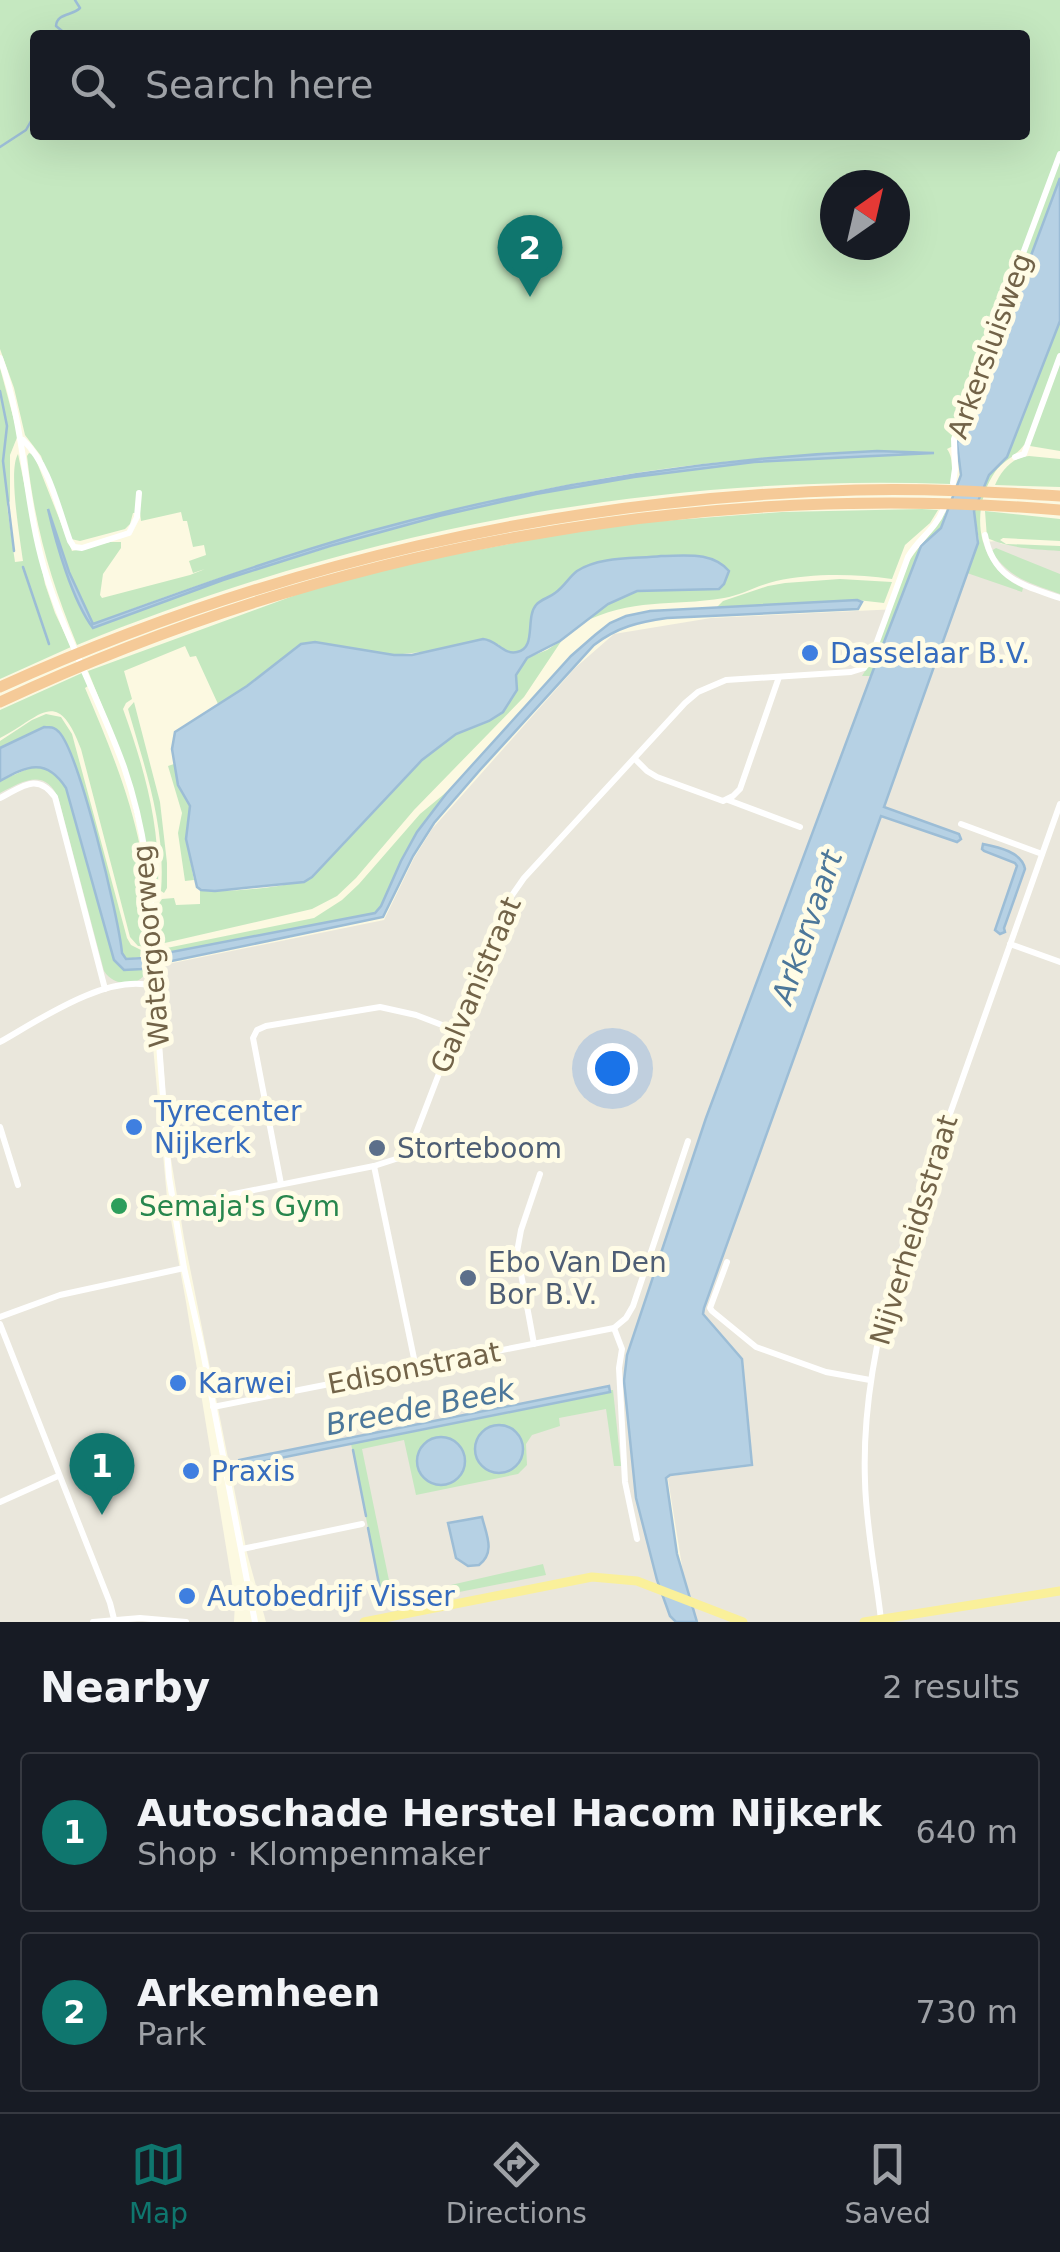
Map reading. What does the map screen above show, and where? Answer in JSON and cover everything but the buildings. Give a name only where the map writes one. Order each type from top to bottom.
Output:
[{"type":"highway","points":[[0,687],[125,634],[254,589],[354,560],[574,514],[666,502],[859,490],[932,497],[1060,496]]},
{"type":"highway","points":[[0,702],[99,659],[252,601],[410,559],[578,526],[732,510],[932,497]]},
{"type":"highway","points":[[1002,499],[1060,510]]},
{"type":"main road","points":[[364,1622],[592,1576],[623,1578],[744,1622]]},
{"type":"main road","points":[[864,1622],[1060,1591]]},
{"type":"street","name":"Arkersluisweg","points":[[953,483],[954,439],[1060,154]]},
{"type":"street","points":[[1014,457],[1024,454],[1060,356]]},
{"type":"street","name":"Watergoorweg","points":[[0,358],[22,439],[38,546],[58,610],[126,772],[141,832],[150,897],[153,986],[169,1176],[255,1622]]},
{"type":"street","points":[[22,439],[41,463],[74,547],[129,534],[137,517],[139,492]]},
{"type":"street","name":"Galvanistraat","points":[[174,1206],[402,1157],[496,925],[524,878],[698,692],[726,680],[864,668],[908,557],[935,526],[943,510]]},
{"type":"street","points":[[985,535],[990,554],[1006,574],[1016,582],[1060,598]]},
{"type":"street","points":[[635,759],[657,777],[724,801],[740,789],[780,678]]},
{"type":"street","points":[[0,798],[34,783],[43,784],[55,797],[104,989]]},
{"type":"street","points":[[726,799],[800,827]]},
{"type":"street","name":"Nijverheidsstraat","points":[[881,1620],[865,1483],[870,1380],[882,1317],[1060,804]]},
{"type":"street","points":[[962,824],[1042,854]]},
{"type":"street","points":[[1010,944],[1060,962]]},
{"type":"street","points":[[0,1042],[104,989],[136,984],[153,986]]},
{"type":"street","points":[[281,1184],[254,1038],[257,1030],[380,1007],[454,1030]]},
{"type":"street","points":[[0,1127],[18,1185]]},
{"type":"street","points":[[637,1540],[625,1482],[619,1368],[622,1349],[614,1328],[634,1306],[688,1141]]},
{"type":"street","points":[[374,1166],[416,1368]]},
{"type":"street","points":[[534,1344],[517,1252],[540,1174]]},
{"type":"street","points":[[728,1262],[712,1311],[756,1347],[826,1372],[870,1380]]},
{"type":"street","points":[[0,1317],[60,1296],[184,1268]]},
{"type":"street","points":[[0,1324],[114,1620]]},
{"type":"street","name":"Edisonstraat","points":[[213,1406],[614,1328]]},
{"type":"street","points":[[0,1502],[58,1475]]},
{"type":"street","points":[[242,1549],[362,1524]]},
{"type":"street","points":[[92,1622],[140,1618],[186,1622]]},
{"type":"shaded area","name":"Arkervaart","points":[[981,542],[1060,549],[1060,1622],[266,1622],[247,1553],[170,1153],[158,966],[384,920],[432,829],[575,668],[614,634],[711,618],[898,609],[632,1384],[686,1591],[668,1479],[753,1466],[742,1359],[702,1314],[966,569]]},
{"type":"shaded area","points":[[28,771],[60,787],[108,954],[146,970],[167,1198],[235,1602],[234,1622],[0,1622],[0,786]]},
{"type":"green space","points":[[0,0],[1060,0],[1060,451],[1024,445],[995,472],[982,504],[980,521],[987,553],[1008,579],[1023,588],[1022,592],[967,573],[979,540],[974,511],[989,475],[1011,445],[951,447],[947,449],[952,461],[951,484],[839,483],[727,489],[616,500],[505,518],[288,571],[181,605],[77,645],[45,552],[30,482],[29,453],[34,455],[72,551],[121,542],[103,574],[102,598],[190,575],[205,569],[193,573],[189,561],[206,555],[204,545],[193,547],[181,512],[141,521],[140,513],[133,513],[125,529],[80,541],[71,539],[41,456],[25,435],[0,349]],"holes":[[[934,452],[754,462],[536,494],[362,537],[223,580],[95,628],[73,591],[49,509],[69,572],[93,624],[295,553],[502,498],[671,468],[760,458]]]},
{"type":"green space","points":[[0,368],[18,435],[10,455],[7,506],[15,562],[23,561],[14,489],[18,454],[45,584],[71,647],[0,679]]},
{"type":"green space","points":[[1029,456],[1060,459],[1060,487],[995,485],[1008,466]]},
{"type":"green space","points":[[938,510],[930,523],[905,545],[892,579],[834,575],[790,578],[724,598],[617,610],[580,624],[608,604],[637,591],[719,589],[585,567],[535,607],[527,642],[519,651],[505,651],[498,644],[393,655],[330,644],[301,644],[218,704],[196,656],[190,657],[185,646],[124,671],[132,699],[123,709],[144,774],[156,840],[158,886],[153,891],[119,748],[88,671],[304,592],[414,562],[571,532],[648,522],[782,512]]},
{"type":"green space","points":[[946,510],[871,676],[862,676],[908,563]]},
{"type":"green space","points":[[985,511],[1060,519],[1060,541],[1000,540],[1006,544],[1060,546],[1060,551],[1014,546],[996,542],[987,538]]},
{"type":"green space","points":[[996,548],[1060,574],[1060,594],[1014,574],[991,551]]},
{"type":"green space","points":[[840,579],[892,582],[884,603],[857,600],[717,607],[723,601],[768,586]]},
{"type":"green space","points":[[562,640],[524,697],[337,896],[312,909],[156,945],[154,911],[162,899],[174,898],[176,905],[200,904],[200,889],[257,889],[312,877],[422,760],[466,729],[527,658]]},
{"type":"green space","points":[[82,673],[132,813],[149,909],[148,947],[138,946],[130,937],[81,749],[64,717],[56,712],[37,715],[0,738],[0,710]]},
{"type":"green space","points":[[134,702],[160,802],[167,863],[164,893],[157,821],[128,709]]},
{"type":"green space","points":[[46,714],[61,717],[72,734],[127,938],[141,950],[140,957],[126,959],[122,953],[83,790],[62,736],[45,727],[0,748],[0,741]]},
{"type":"green space","points":[[174,764],[178,785],[190,806],[186,839],[194,880],[185,881],[178,833],[182,813],[168,766]]},
{"type":"green space","points":[[32,767],[52,772],[66,787],[114,960],[124,970],[145,966],[145,961],[150,960],[144,976],[132,983],[117,981],[104,971],[54,790],[48,783],[33,780],[0,793],[0,781]]},
{"type":"green space","points":[[449,790],[414,839],[375,913],[166,953],[158,958],[157,950],[314,918],[359,884],[420,814]]},
{"type":"green space","points":[[613,1390],[621,1466],[614,1466],[606,1409],[559,1418],[560,1426],[532,1435],[526,1444],[527,1465],[518,1474],[416,1495],[404,1440],[362,1449],[392,1595],[434,1587],[436,1596],[384,1606],[351,1444]],"holes":[[[493,1426],[522,1441],[520,1460],[506,1473],[476,1441]]]},
{"type":"green space","points":[[543,1564],[546,1575],[444,1595],[442,1587]]},
{"type":"water","points":[[1060,178],[1060,321],[1007,457],[989,475],[974,511],[978,543],[884,807],[959,834],[961,839],[957,842],[881,816],[704,1308],[703,1314],[742,1359],[752,1465],[666,1478],[677,1554],[697,1622],[676,1622],[657,1580],[636,1498],[624,1381],[627,1355],[706,1118],[871,676],[921,546],[941,528],[961,475],[957,443],[971,416]]},
{"type":"water","points":[[877,451],[934,453],[754,462],[536,494],[330,546],[93,628],[72,587],[48,509],[69,572],[93,624],[333,542],[493,501],[684,468]]},
{"type":"water","points":[[706,557],[729,571],[719,589],[637,591],[608,604],[560,641],[527,658],[516,675],[517,690],[503,712],[456,734],[422,760],[304,882],[215,891],[197,887],[186,839],[190,806],[178,785],[172,749],[175,732],[247,686],[301,644],[315,642],[412,655],[483,639],[517,652],[527,645],[536,605],[558,591],[577,571],[607,560]]},
{"type":"water","points":[[862,602],[858,609],[667,618],[611,634],[594,645],[434,823],[383,917],[163,960],[166,953],[375,913],[417,832],[446,794],[571,656],[610,623],[650,611]]},
{"type":"water","points":[[44,727],[57,730],[77,770],[97,837],[122,953],[126,959],[143,958],[142,969],[124,970],[114,960],[66,788],[59,778],[36,767],[0,781],[0,748]]},
{"type":"water","points":[[983,844],[1014,854],[1025,869],[1005,932],[1000,934],[995,930],[1017,866],[984,851]]},
{"type":"water","points":[[609,1386],[610,1392],[240,1466],[238,1463],[239,1460]]},
{"type":"water","points":[[499,1425],[516,1432],[523,1449],[516,1466],[499,1473],[482,1466],[475,1449],[482,1432]]},
{"type":"water","points":[[441,1437],[458,1444],[465,1461],[458,1478],[441,1485],[424,1478],[417,1461],[424,1444]]},
{"type":"water","points":[[482,1517],[487,1554],[479,1565],[468,1566],[456,1558],[448,1523]]},
{"type":"waterway","points":[[61,30],[56,26],[59,19],[80,8],[75,0]]},
{"type":"waterway","points":[[0,147],[26,130],[30,123]]},
{"type":"waterway","points":[[0,391],[7,426],[3,461],[14,551]]},
{"type":"waterway","points":[[23,567],[49,644]]},
{"type":"waterway","name":"Breede Beek","points":[[353,1450],[366,1516]]},
{"type":"waterway","points":[[368,1528],[383,1604]]},
{"type":"place","name":"Arkemheen","points":[[530,297]]},
{"type":"place","name":"Dasselaar B.V.","points":[[810,653]]},
{"type":"place","name":"Tyrecenter Nijkerk","points":[[134,1127]]},
{"type":"place","name":"Storteboom","points":[[377,1148]]},
{"type":"place","name":"Semaja's Gym","points":[[119,1206]]},
{"type":"place","name":"Ebo Van Den Bor B.V.","points":[[468,1278]]},
{"type":"place","name":"Karwei","points":[[178,1383]]},
{"type":"place","name":"Praxis","points":[[191,1471]]},
{"type":"place","name":"Autoschade Herstel Hacom Nijkerk","points":[[102,1515]]},
{"type":"place","name":"Autobedrijf Visser","points":[[187,1596]]}]
